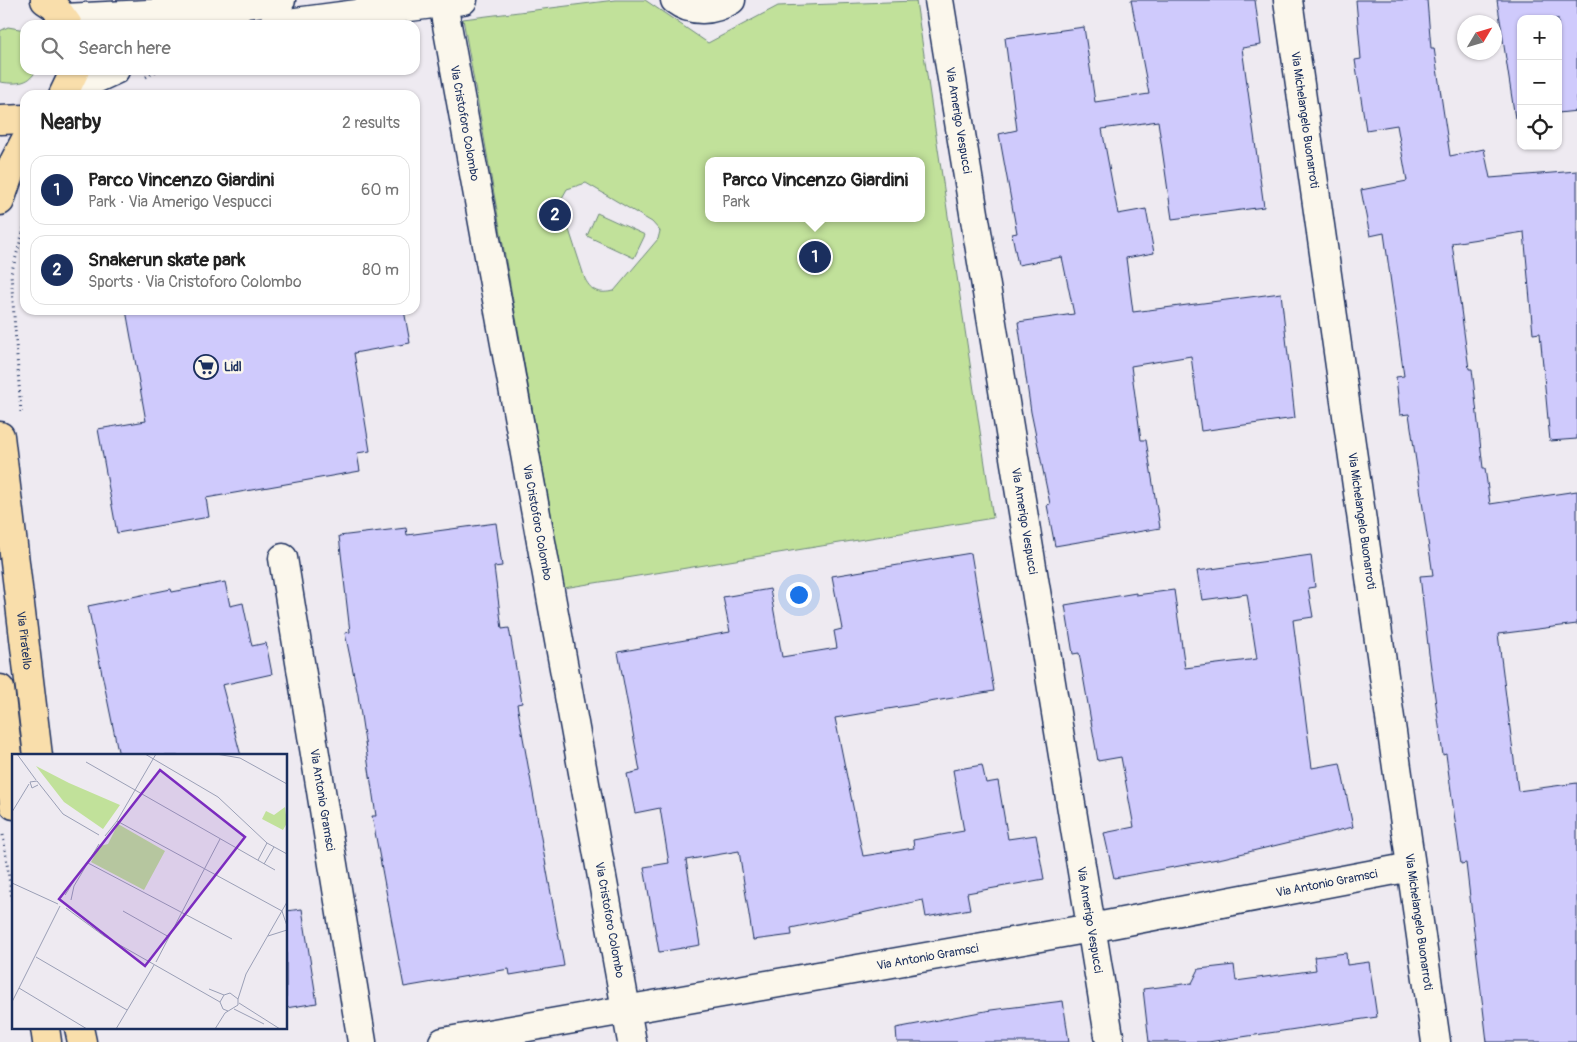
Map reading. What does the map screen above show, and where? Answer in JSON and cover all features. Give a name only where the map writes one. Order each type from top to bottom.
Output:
[{"type":"main road","points":[[0,120],[20,119]]},
{"type":"main road","points":[[0,201],[12,166],[20,151]]},
{"type":"main road","name":"Via Piratello","points":[[0,436],[38,754]]},
{"type":"main road","points":[[0,689],[12,788]]},
{"type":"street","points":[[59,14],[169,13],[281,0]]},
{"type":"street","points":[[675,0],[693,9],[719,7],[731,0]]},
{"type":"street","name":"Via Amerigo Vespucci","points":[[939,0],[1110,1042]]},
{"type":"street","name":"Via Michelangelo Buonarroti","points":[[1288,0],[1436,1042]]},
{"type":"street","points":[[311,20],[453,1]]},
{"type":"street","name":"Via Cristoforo Colombo","points":[[453,1],[632,1042]]},
{"type":"street","points":[[68,86],[100,75]]},
{"type":"street","name":"Via Antonio Gramsci","points":[[283,558],[362,1042]]},
{"type":"street","name":"Via Antonio Gramsci","points":[[443,1042],[1091,928],[1411,867]]},
{"type":"path","points":[[2,831],[12,899]]},
{"type":"green space","points":[[615,0],[645,0],[708,43],[778,6],[916,1],[993,518],[564,588],[463,19]],"holes":[[[586,183],[652,222],[660,231],[658,239],[614,291],[596,291],[590,287],[585,279],[561,205],[562,198],[567,189]]]},
{"type":"green space","points":[[8,27],[20,29],[20,75],[33,75],[25,81],[0,82],[0,31]]},
{"type":"green space","points":[[597,213],[645,235],[634,258],[587,236]]},
{"type":"building","points":[[1131,0],[1255,0],[1261,45],[1242,48],[1264,207],[1172,219],[1158,121],[1102,129],[1118,214],[1146,209],[1154,253],[1126,258],[1133,312],[1281,293],[1295,418],[1201,431],[1191,356],[1131,366],[1141,440],[1146,440],[1160,528],[1055,546],[1047,505],[1050,504],[1031,412],[1018,322],[1074,314],[1062,257],[1018,265],[1012,234],[1017,233],[999,134],[1017,130],[1005,38],[1084,27],[1095,102],[1149,94]]},
{"type":"building","points":[[1356,0],[1427,0],[1431,48],[1434,48],[1450,156],[1484,149],[1490,178],[1577,171],[1577,439],[1550,441],[1540,333],[1533,334],[1524,232],[1452,243],[1469,369],[1472,369],[1483,468],[1485,468],[1490,504],[1577,491],[1577,624],[1498,634],[1518,791],[1577,783],[1577,1042],[1487,1042],[1466,863],[1461,864],[1446,754],[1443,755],[1429,654],[1420,576],[1433,575],[1409,414],[1400,415],[1396,377],[1404,376],[1384,233],[1370,236],[1361,190],[1407,181],[1397,125],[1366,130],[1355,60],[1361,59]]},
{"type":"building","points":[[1497,0],[1577,0],[1577,111],[1562,113],[1562,15],[1517,15],[1517,118],[1515,118],[1502,33],[1502,15],[1499,15]]},
{"type":"building","points":[[127,315],[405,315],[410,343],[354,353],[370,451],[357,453],[360,471],[206,498],[209,517],[117,533],[98,429],[146,421]]},
{"type":"building","points":[[496,523],[502,566],[494,567],[502,629],[509,628],[522,703],[517,704],[564,966],[510,975],[509,969],[404,987],[372,816],[376,816],[358,695],[345,633],[350,632],[339,536],[406,528],[407,535]]},
{"type":"building","points":[[971,553],[994,691],[835,718],[863,856],[914,848],[913,840],[964,831],[953,770],[982,765],[986,783],[998,781],[1008,839],[1036,835],[1044,879],[967,893],[970,909],[926,917],[923,900],[791,928],[792,935],[753,940],[739,851],[686,860],[700,945],[659,952],[644,867],[669,863],[660,808],[635,813],[627,774],[640,771],[618,652],[730,632],[723,597],[770,589],[782,657],[837,648],[834,631],[842,629],[832,576]]},
{"type":"building","points":[[1311,555],[1315,587],[1308,588],[1313,617],[1293,620],[1312,768],[1340,763],[1353,827],[1223,858],[1114,878],[1104,833],[1134,827],[1121,757],[1098,761],[1079,653],[1073,654],[1065,605],[1136,593],[1136,595],[1174,590],[1185,668],[1257,659],[1247,594],[1202,600],[1197,571]]},
{"type":"building","points":[[225,582],[230,606],[243,603],[252,646],[266,643],[272,674],[222,685],[240,754],[119,754],[88,606],[171,589],[172,592]]},
{"type":"building","points":[[302,909],[317,1003],[288,1008],[288,911]]},
{"type":"building","points":[[1346,953],[1347,965],[1369,962],[1377,1017],[1208,1042],[1149,1042],[1143,989],[1192,983],[1199,969],[1234,965],[1236,981],[1316,970],[1314,957]]},
{"type":"building","points":[[1063,1001],[1069,1042],[897,1042],[896,1028],[991,1010]]},
{"type":"place","name":"Snakerun skate park","points":[[555,215]]},
{"type":"place","name":"Parco Vincenzo Giardini","points":[[815,257]]},
{"type":"place","name":"Lidl","points":[[206,367]]}]
